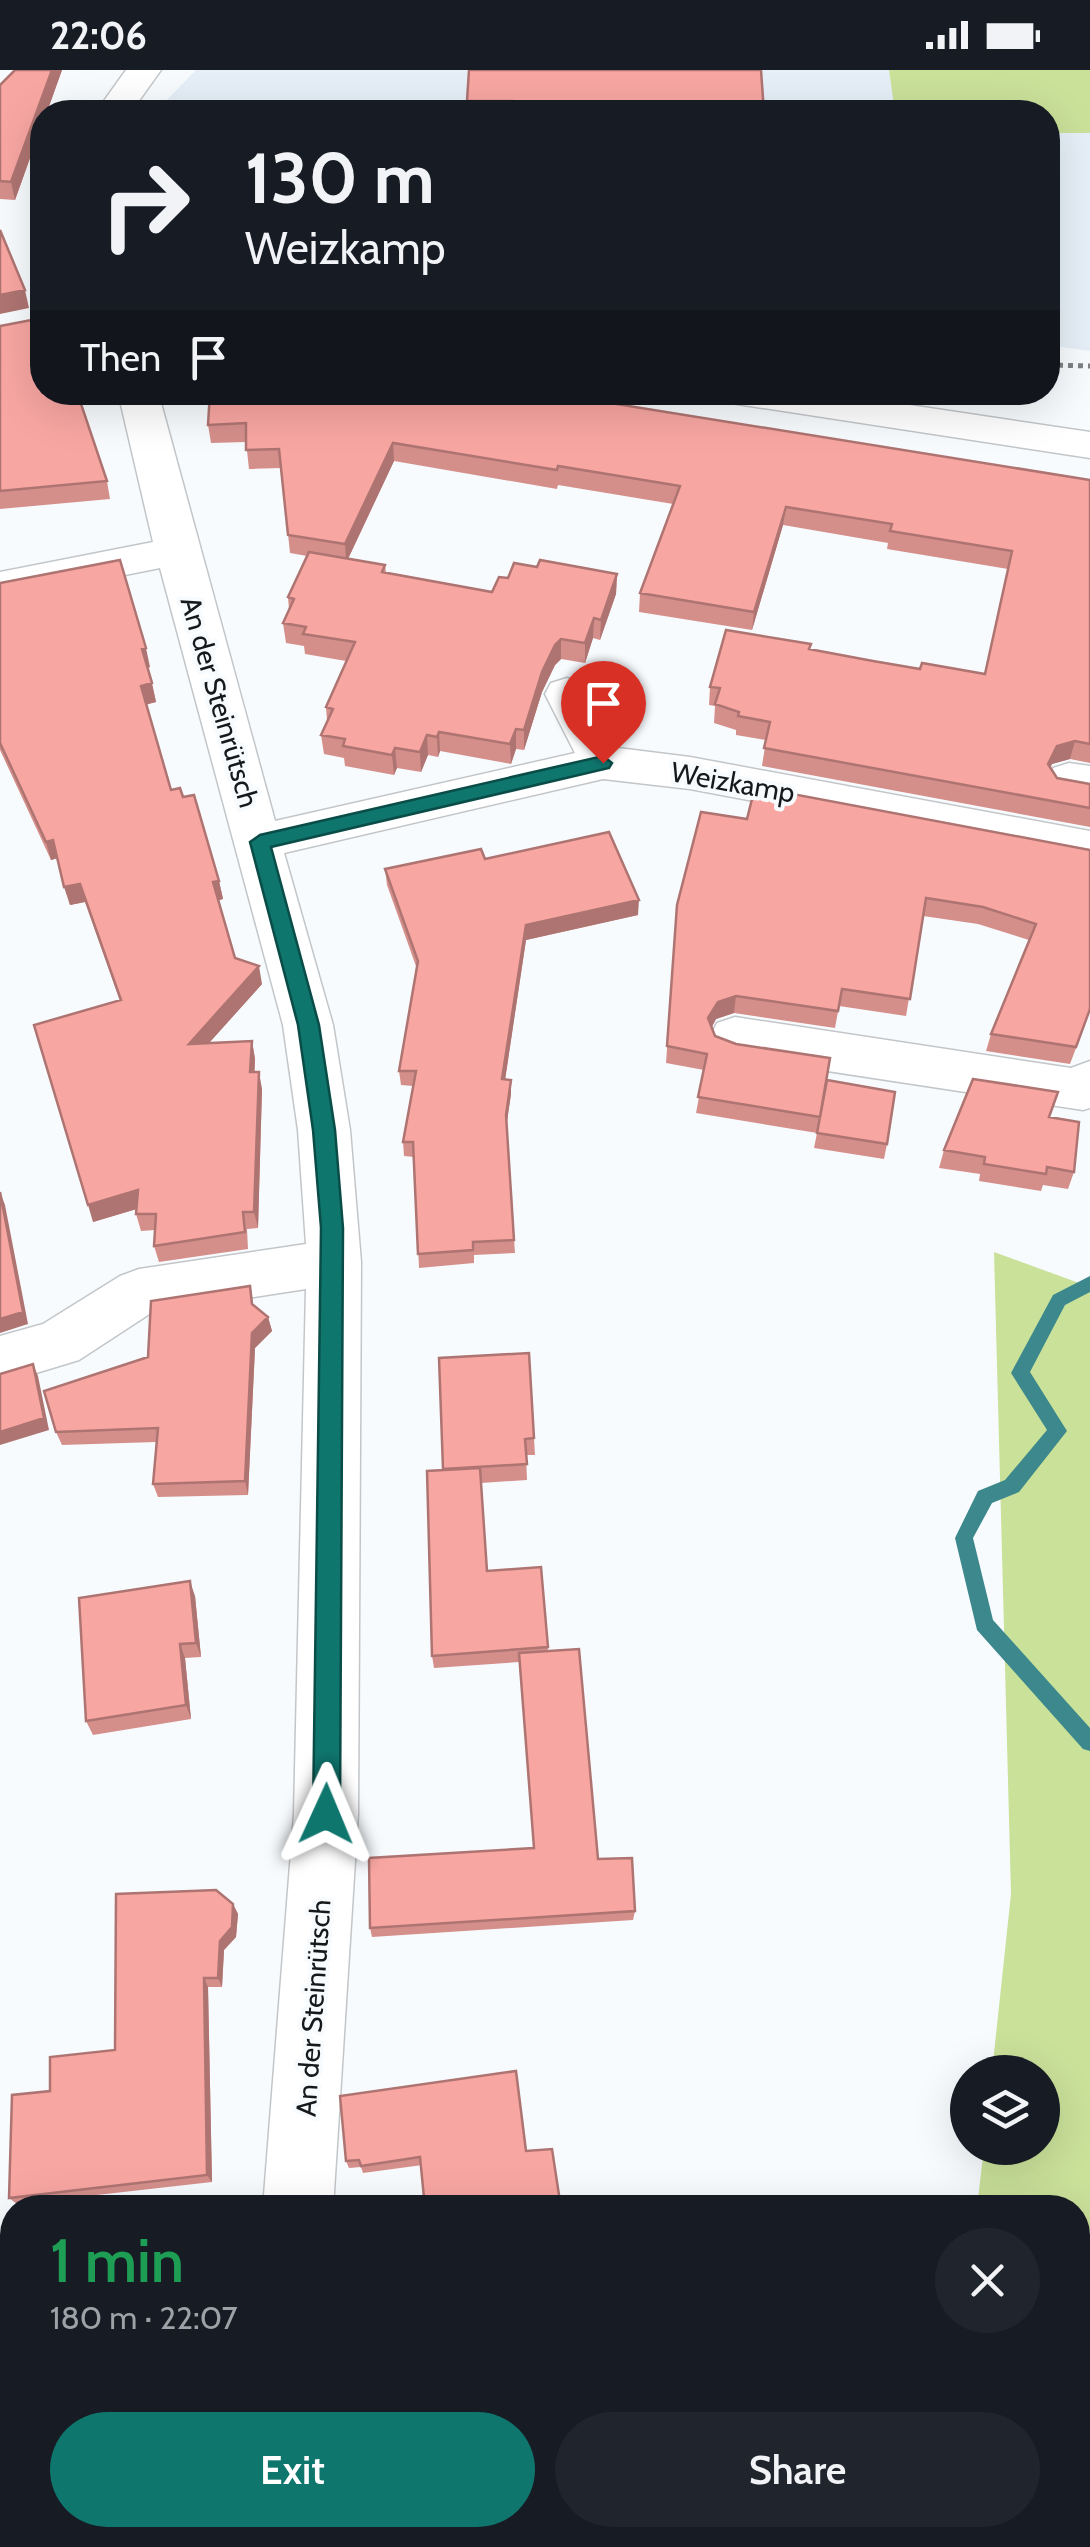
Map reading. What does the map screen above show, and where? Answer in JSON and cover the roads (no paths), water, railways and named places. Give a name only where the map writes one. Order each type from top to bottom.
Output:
[{"type":"street","points":[[120,100],[135,72]]},
{"type":"street","name":"An der Steinrütsch","points":[[141,405],[176,551],[308,1025],[324,1130],[334,1262],[326,1814],[299,2195]]},
{"type":"street","points":[[824,405],[1090,444]]},
{"type":"street","points":[[0,586],[176,551]]},
{"type":"street","points":[[566,694],[603,763]]},
{"type":"street","name":"Weizkamp","points":[[260,842],[603,763],[690,773],[1090,848]]},
{"type":"street","points":[[735,1036],[1083,1090],[1090,1080]]},
{"type":"street","points":[[0,1360],[59,1343],[138,1292],[334,1262]]},
{"type":"waterway","points":[[1090,1283],[1059,1300],[1020,1373],[1058,1431],[1012,1486],[985,1497],[964,1538],[984,1624],[1090,1742]]}]
